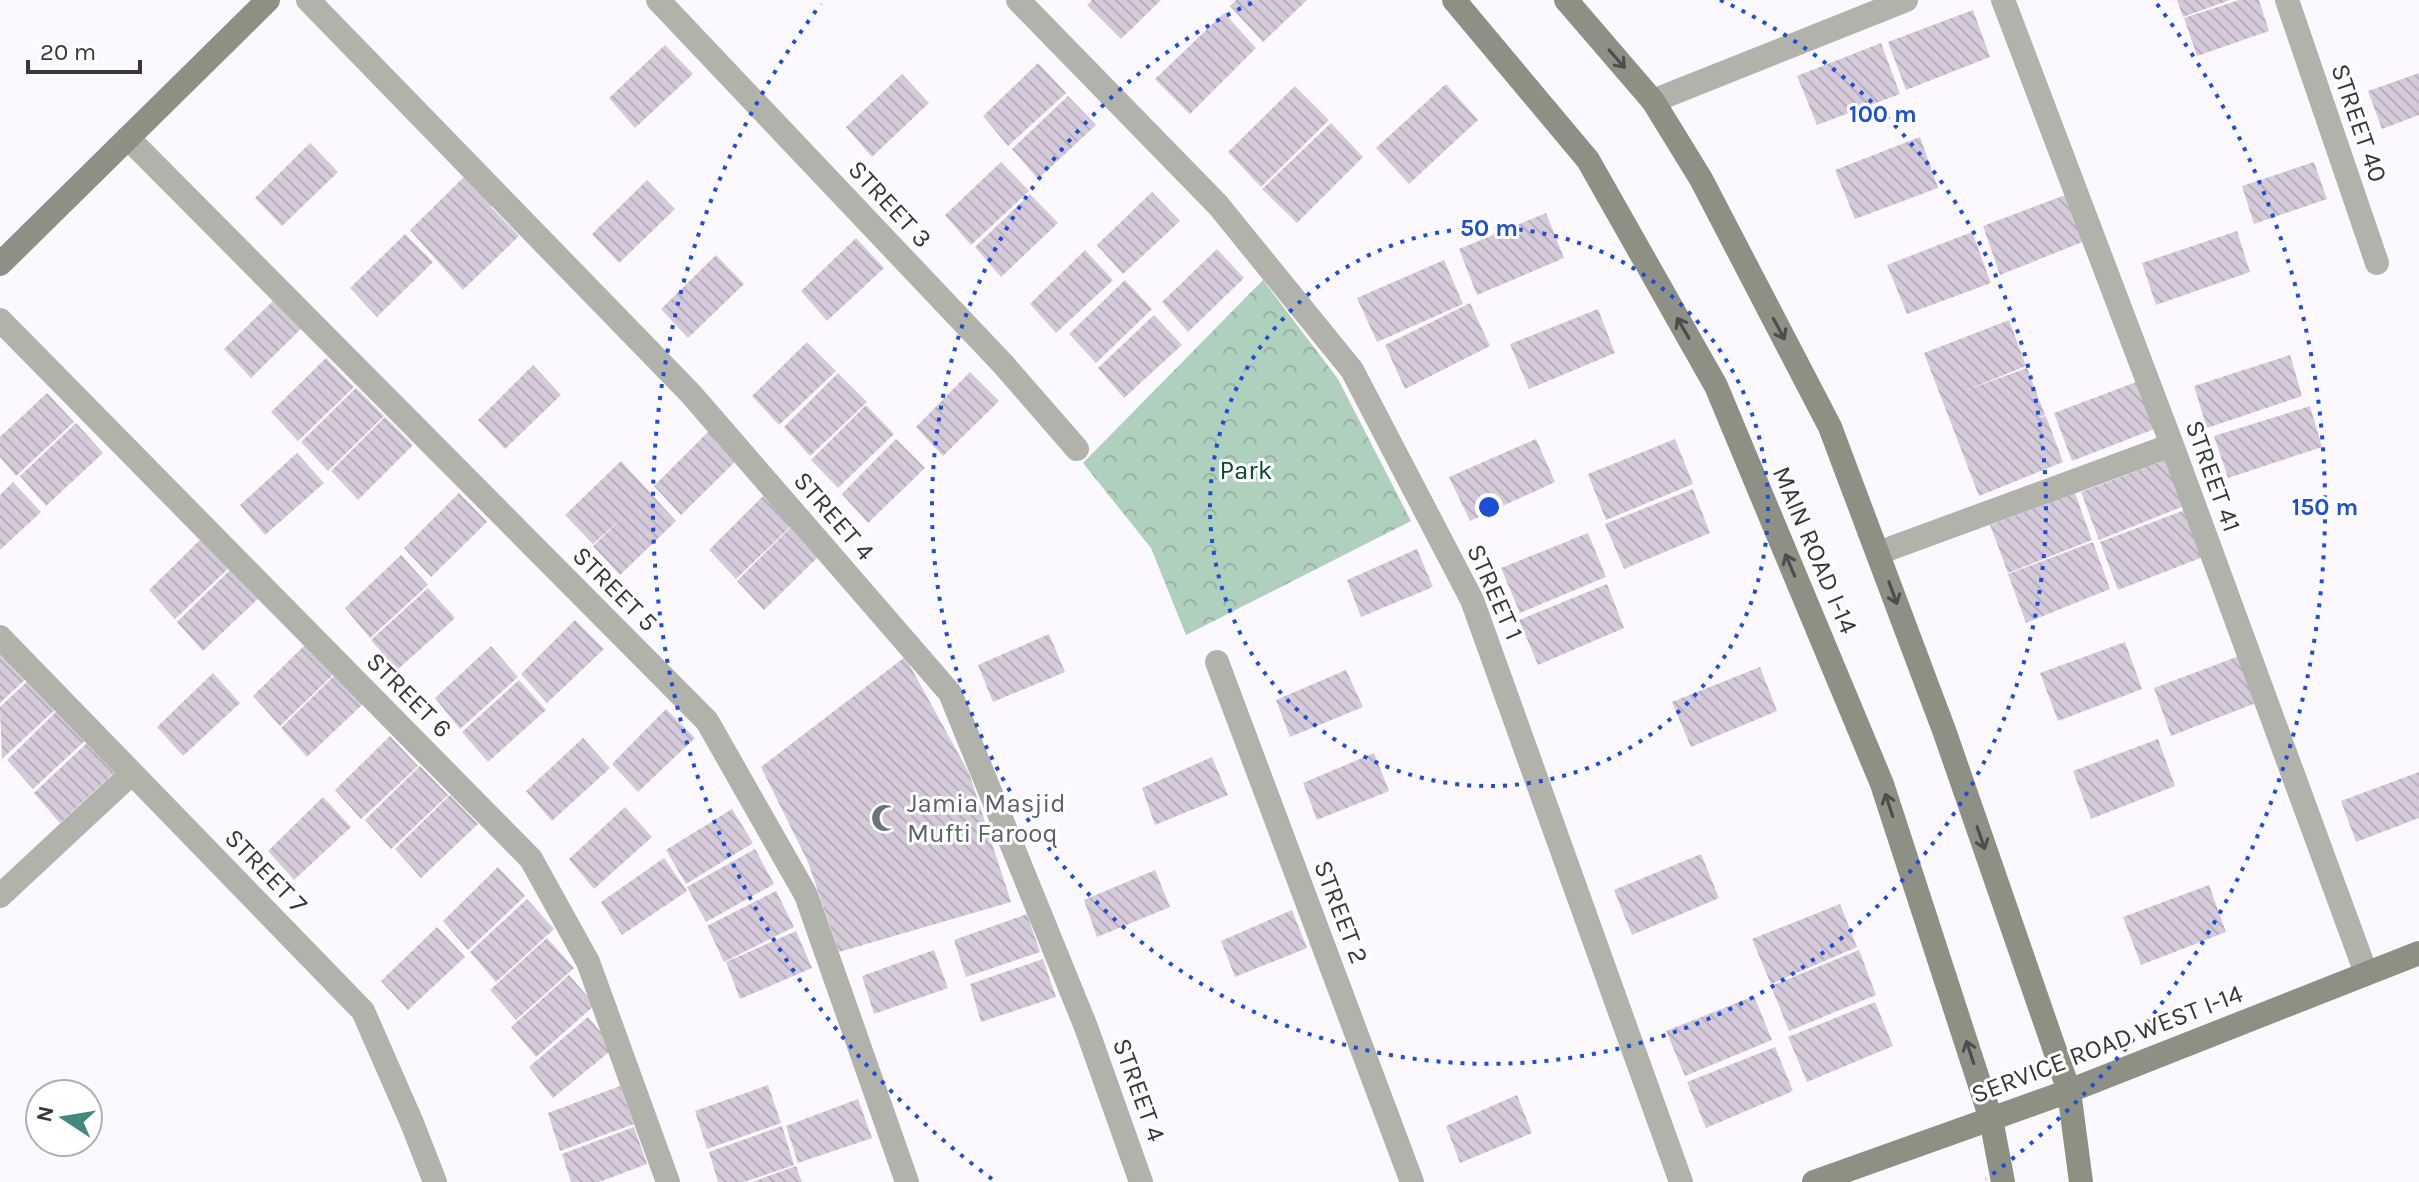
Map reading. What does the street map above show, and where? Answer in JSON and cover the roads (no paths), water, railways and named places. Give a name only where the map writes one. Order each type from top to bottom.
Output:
[{"type":"main road","points":[[0,264],[268,0]]},
{"type":"main road","name":"MAIN ROAD I-14","points":[[1454,0],[1588,160],[1716,386],[1882,784],[1991,1119],[2003,1182]]},
{"type":"main road","name":"MAIN ROAD I-14","points":[[1566,0],[1653,101],[1701,179],[1830,427],[1945,733],[2069,1091],[2081,1182]]},
{"type":"main road","name":"SERVICE ROAD WEST I-14","points":[[1814,1182],[2069,1091],[2419,953]]},
{"type":"street","name":"STREET 4","points":[[308,0],[691,394],[950,693],[1086,1027],[1141,1182]]},
{"type":"street","name":"STREET 3","points":[[658,0],[1003,364],[1077,449]]},
{"type":"street","name":"STREET 1","points":[[1018,0],[1218,205],[1352,370],[1472,600],[1681,1182]]},
{"type":"street","points":[[1653,101],[1906,0]]},
{"type":"street","name":"STREET 41","points":[[2003,0],[2172,445],[2366,973]]},
{"type":"street","name":"STREET 40","points":[[2287,0],[2377,263]]},
{"type":"street","name":"STREET 5","points":[[128,138],[707,721],[806,895],[907,1182]]},
{"type":"street","name":"STREET 6","points":[[0,320],[531,859],[588,962],[668,1182]]},
{"type":"street","points":[[1878,553],[2172,445]]},
{"type":"street","name":"STREET 7","points":[[0,637],[363,1011],[435,1182]]},
{"type":"street","name":"STREET 2","points":[[1217,662],[1412,1182]]},
{"type":"street","points":[[0,896],[132,773]]},
{"type":"place","name":"Jamia Masjid Mufti Farooq","points":[[885,818]]},
{"type":"park label","name":"Park","points":[[1246,470]]}]
